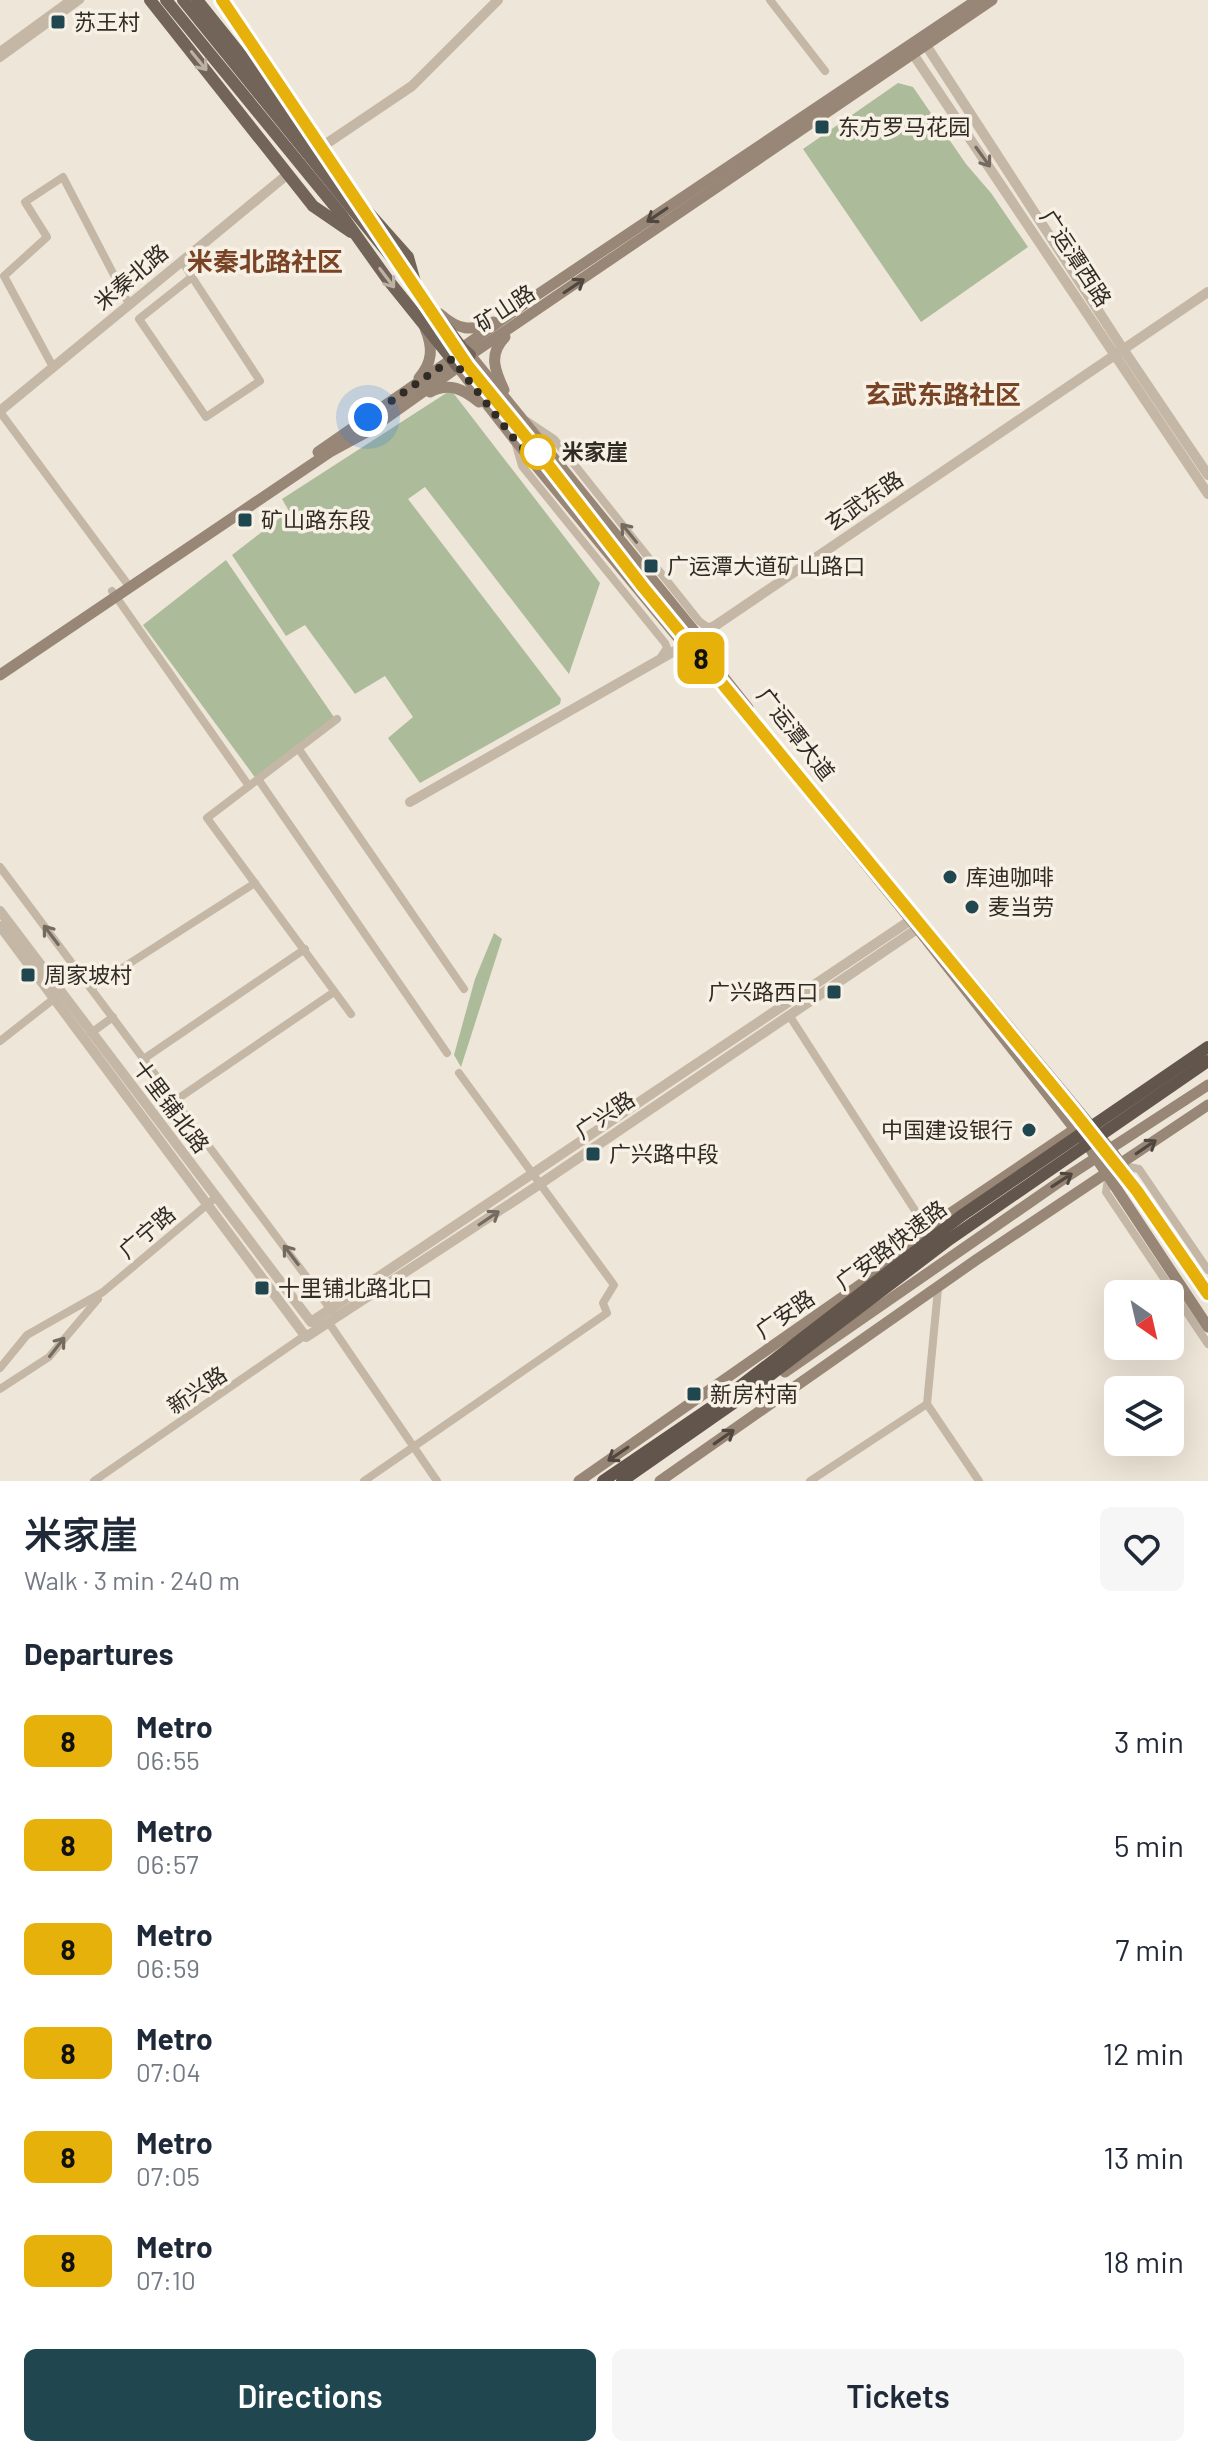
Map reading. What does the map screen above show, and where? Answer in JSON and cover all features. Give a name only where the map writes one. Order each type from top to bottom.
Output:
[{"type":"highway","name":"广安路快速路","points":[[603,1481],[722,1400],[961,1216],[1208,1047]]},
{"type":"highway","name":"广安路快速路","points":[[622,1481],[735,1402],[950,1239],[1208,1062]]},
{"type":"main road","points":[[150,0],[313,206],[359,237]]},
{"type":"main road","points":[[166,0],[346,211]]},
{"type":"main road","points":[[183,0],[346,211]]},
{"type":"main road","points":[[197,0],[317,150],[408,257],[417,289]]},
{"type":"main road","name":"矿山路","points":[[466,352],[521,322],[924,41],[977,0]]},
{"type":"main road","name":"矿山路","points":[[924,41],[992,0]]},
{"type":"main road","name":"矿山路","points":[[0,666],[330,452],[365,433],[408,403],[518,309],[911,50]]},
{"type":"main road","name":"广运潭大道","points":[[346,211],[359,237],[388,280],[515,440],[613,558],[690,643],[694,652],[919,924],[1102,1138],[1208,1288]]},
{"type":"main road","name":"广运潭大道","points":[[346,211],[417,289],[695,632],[690,643]]},
{"type":"main road","points":[[428,303],[454,326],[468,330],[484,326],[518,309]]},
{"type":"main road","points":[[410,388],[431,359],[430,342],[421,320]]},
{"type":"main road","points":[[509,401],[495,371],[494,358],[500,341],[521,322]]},
{"type":"main road","name":"矿山路","points":[[0,675],[126,582],[410,388],[455,363]]},
{"type":"main road","points":[[408,403],[439,388],[451,387],[464,391],[496,416]]},
{"type":"main road","name":"广运潭大道","points":[[919,924],[1089,1147],[1207,1337]]},
{"type":"main road","name":"广安路","points":[[579,1481],[910,1250],[927,1229],[1208,1040]]},
{"type":"main road","points":[[609,1481],[1208,1062]]},
{"type":"main road","points":[[631,1481],[940,1263],[1208,1085]]},
{"type":"main road","points":[[1186,1120],[1208,1097]]},
{"type":"main road","points":[[660,1481],[976,1260],[1123,1165],[1208,1105]]},
{"type":"main road","points":[[940,1263],[976,1260]]},
{"type":"main road","points":[[647,1434],[680,1432]]},
{"type":"street","points":[[0,51],[70,0]]},
{"type":"street","points":[[0,58],[80,0]]},
{"type":"street","points":[[317,150],[412,86],[498,0]]},
{"type":"street","points":[[770,0],[825,71]]},
{"type":"street","name":"广运潭西路","points":[[924,41],[1208,494]]},
{"type":"street","name":"广运潭西路","points":[[911,50],[1119,352],[1208,475]]},
{"type":"street","name":"米秦北路","points":[[0,412],[288,174]]},
{"type":"street","points":[[53,367],[4,276],[47,237],[25,202],[63,177],[129,304]]},
{"type":"street","points":[[182,261],[260,381],[206,417],[139,319],[192,277]]},
{"type":"street","name":"玄武东路","points":[[410,802],[690,643],[1208,292]]},
{"type":"street","points":[[0,412],[126,582]]},
{"type":"street","points":[[525,420],[554,439],[699,621],[707,627],[719,624]]},
{"type":"street","points":[[515,440],[522,466],[667,645],[664,654],[653,664]]},
{"type":"street","points":[[613,558],[622,590]]},
{"type":"street","points":[[113,594],[249,786]]},
{"type":"street","points":[[337,719],[207,818],[351,1014]]},
{"type":"street","points":[[298,748],[464,989]]},
{"type":"street","points":[[258,779],[447,1053]]},
{"type":"street","points":[[0,867],[176,1100],[332,1317],[437,1481]]},
{"type":"street","points":[[91,988],[255,883]]},
{"type":"street","name":"十里铺北路","points":[[0,911],[91,1033],[306,1337]]},
{"type":"street","name":"广兴路","points":[[537,1178],[789,1015],[919,924]]},
{"type":"street","name":"广兴路","points":[[306,1337],[537,1178],[919,924]]},
{"type":"street","name":"十里铺北路","points":[[0,926],[211,1201],[311,1322]]},
{"type":"street","points":[[145,1058],[305,949]]},
{"type":"street","points":[[176,1100],[334,992]]},
{"type":"street","points":[[0,1041],[55,998]]},
{"type":"street","points":[[789,1015],[927,1229]]},
{"type":"street","points":[[91,1033],[113,1017]]},
{"type":"street","points":[[364,1481],[607,1313],[603,1303],[614,1285],[459,1073]]},
{"type":"street","points":[[1123,1165],[1139,1169],[1208,1270]]},
{"type":"street","name":"广宁路","points":[[0,1368],[27,1335],[103,1292],[211,1201]]},
{"type":"street","points":[[1177,1245],[1194,1250]]},
{"type":"street","points":[[938,1289],[927,1404],[979,1481]]},
{"type":"street","name":"广宁路","points":[[0,1389],[49,1357],[103,1292]]},
{"type":"street","name":"广兴路","points":[[311,1322],[332,1317]]},
{"type":"street","points":[[306,1337],[311,1322]]},
{"type":"street","name":"新兴路","points":[[94,1481],[306,1337]]},
{"type":"street","points":[[810,1481],[927,1404]]},
{"type":"green space","points":[[898,83],[913,87],[1028,247],[921,322],[803,149]]},
{"type":"green space","points":[[478,374],[679,623],[676,626],[475,377]]},
{"type":"green space","points":[[451,390],[600,583],[569,674],[425,487],[408,499],[561,699],[560,704],[420,783],[388,738],[413,717],[385,676],[355,694],[305,625],[286,636],[232,555],[289,511],[282,499]]},
{"type":"green space","points":[[226,560],[336,720],[257,780],[143,625]]},
{"type":"green space","points":[[494,933],[502,939],[461,1067],[454,1055],[475,979]]},
{"type":"metro line","name":"8","points":[[222,0],[468,366],[643,587],[1075,1113],[1137,1191],[1208,1294]]},
{"type":"place","name":"苏王村","points":[[58,22]]},
{"type":"place","name":"东方罗马花园","points":[[822,127]]},
{"type":"place","name":"米家崖","points":[[538,452]]},
{"type":"place","name":"矿山路东段","points":[[245,520]]},
{"type":"place","name":"广运潭大道矿山路口","points":[[651,566]]},
{"type":"place","name":"库迪咖啡","points":[[950,877]]},
{"type":"place","name":"麦当劳","points":[[972,907]]},
{"type":"place","name":"周家坡村","points":[[28,975]]},
{"type":"place","name":"广兴路西口","points":[[834,992]]},
{"type":"place","name":"中国建设银行","points":[[1029,1130]]},
{"type":"place","name":"广兴路中段","points":[[593,1154]]},
{"type":"place","name":"十里铺北路北口","points":[[262,1288]]},
{"type":"place","name":"新房村南","points":[[694,1394]]},
{"type":"district","name":"米秦北路社区","points":[[265,262]]},
{"type":"district","name":"玄武东路社区","points":[[943,395]]},
{"type":"route","points":[[368,417],[452,359],[515,440],[528,453],[538,452]]}]
